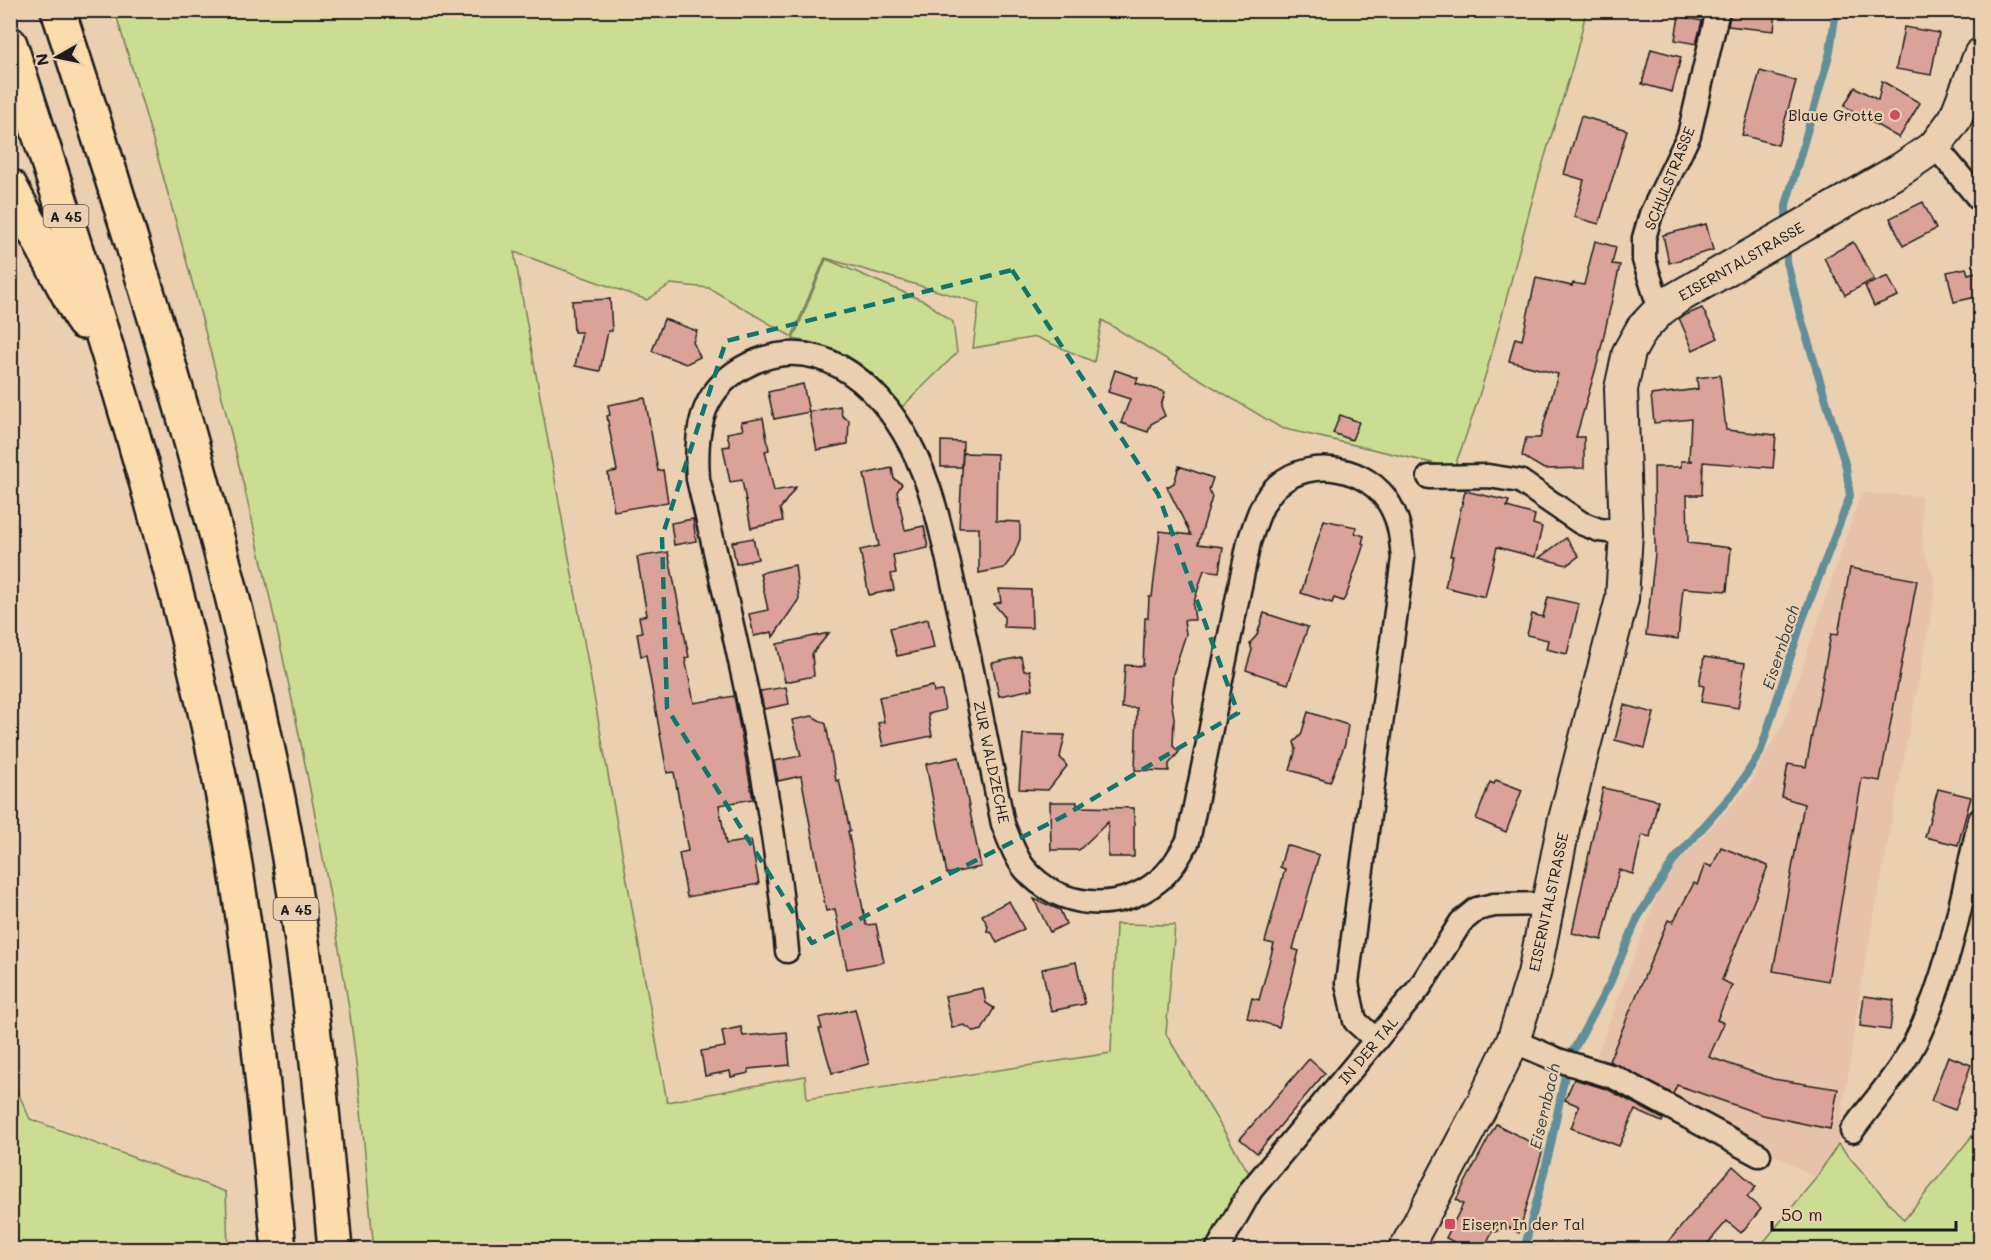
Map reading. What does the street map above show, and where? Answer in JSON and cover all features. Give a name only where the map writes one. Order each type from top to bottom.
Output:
[{"type":"highway","name":"A 45","points":[[58,10],[174,378],[227,574],[273,776],[308,978],[322,1093],[335,1250]]},
{"type":"highway","name":"A 45","points":[[10,44],[120,389],[176,585],[221,787],[253,975],[279,1250]]},
{"type":"highway","points":[[10,186],[120,389]]},
{"type":"main road","name":"EISERNTALSTRASSE","points":[[1405,1250],[1483,1103],[1513,1041],[1534,974],[1564,823],[1622,599],[1626,533],[1621,389],[1629,352],[1642,329],[1659,310],[1903,168],[1935,146],[1955,119],[1980,55]]},
{"type":"street","name":"SCHULSTRASSE","points":[[1659,310],[1644,260],[1644,238],[1651,214],[1689,135],[1718,10]]},
{"type":"street","points":[[1935,146],[1980,200]]},
{"type":"street","name":"ZUR WALDZECHE","points":[[787,951],[771,807],[739,651],[698,479],[696,452],[699,425],[718,387],[739,370],[758,360],[776,355],[806,354],[833,363],[867,387],[890,412],[910,444],[934,500],[1003,824],[1023,867],[1036,881],[1052,893],[1081,902],[1111,902],[1135,894],[1158,882],[1175,863],[1188,841],[1249,542],[1260,510],[1269,496],[1277,486],[1292,476],[1320,469],[1336,469],[1362,477],[1377,488],[1390,504],[1400,528],[1403,558],[1347,983],[1355,1021],[1376,1040]]},
{"type":"street","points":[[1429,477],[1488,476],[1520,481],[1581,523],[1599,530],[1626,533]]},
{"type":"street","points":[[1852,1131],[1904,1060],[1920,1032],[1944,965],[1980,820]]},
{"type":"street","name":"IN DER TAL","points":[[1217,1250],[1251,1190],[1420,987],[1461,922],[1477,909],[1494,905],[1549,904]]},
{"type":"street","points":[[1513,1041],[1566,1062],[1614,1077],[1759,1155]]},
{"type":"highlighted area","points":[[1012,270],[1158,494],[1238,713],[1062,817],[812,943],[667,708],[662,537],[726,341]]},
{"type":"shaded area","points":[[1861,493],[1921,496],[1923,549],[1934,576],[1935,595],[1861,984],[1838,1144],[1816,1178],[1597,1055],[1664,878],[1749,786],[1784,721]]},
{"type":"green space","points":[[115,11],[1586,11],[1488,366],[1454,468],[1281,428],[1102,320],[1094,362],[1036,337],[973,348],[979,303],[825,258],[792,337],[709,288],[671,284],[647,300],[514,252],[667,1102],[805,1076],[807,1099],[1111,1053],[1116,924],[1175,925],[1166,1034],[1249,1173],[1207,1249],[374,1249],[360,1095],[348,1002],[303,752],[218,379]]},
{"type":"green space","points":[[826,259],[926,302],[953,322],[957,353],[902,407],[867,369],[855,361],[829,348],[793,339]]},
{"type":"green space","points":[[10,1075],[30,1119],[226,1192],[228,1249],[11,1249]]},
{"type":"green space","points":[[1980,1126],[1980,1249],[1758,1249],[1816,1178],[1838,1144],[1904,1220]]},
{"type":"building","points":[[1731,10],[1776,10],[1774,31],[1728,26]]},
{"type":"building","points":[[1679,16],[1702,21],[1696,44],[1675,40]]},
{"type":"building","points":[[1904,27],[1939,33],[1931,75],[1896,69]]},
{"type":"building","points":[[1651,49],[1681,57],[1672,92],[1642,84]]},
{"type":"building","points":[[1760,71],[1796,81],[1778,145],[1742,135]]},
{"type":"building","points":[[1882,81],[1920,103],[1899,138],[1844,106],[1855,87],[1878,100]]},
{"type":"building","points":[[1581,116],[1627,130],[1599,224],[1574,217],[1584,180],[1564,174]]},
{"type":"building","points":[[1923,202],[1936,229],[1903,246],[1890,218]]},
{"type":"building","points":[[1706,224],[1713,250],[1669,263],[1663,235]]},
{"type":"building","points":[[1595,241],[1616,247],[1612,264],[1620,265],[1598,361],[1576,437],[1584,437],[1584,468],[1544,469],[1522,456],[1526,438],[1540,438],[1558,374],[1509,361],[1515,338],[1522,340],[1536,278],[1572,286],[1573,283],[1584,285]]},
{"type":"building","points":[[1853,242],[1874,279],[1845,295],[1824,258]]},
{"type":"building","points":[[1966,268],[1968,274],[1980,271],[1980,296],[1954,302],[1947,272]]},
{"type":"building","points":[[1888,276],[1898,296],[1874,306],[1865,286]]},
{"type":"building","points":[[610,299],[612,331],[608,331],[600,371],[575,366],[582,332],[574,332],[572,301]]},
{"type":"building","points":[[1702,308],[1718,338],[1693,350],[1679,318]]},
{"type":"building","points":[[664,319],[697,331],[693,342],[700,357],[686,364],[652,351]]},
{"type":"building","points":[[1115,370],[1138,378],[1136,383],[1165,392],[1161,406],[1165,416],[1151,424],[1148,432],[1121,423],[1130,399],[1108,392]]},
{"type":"building","points":[[1720,375],[1726,430],[1776,435],[1773,468],[1703,462],[1702,495],[1687,495],[1688,543],[1731,548],[1727,591],[1683,588],[1678,639],[1646,635],[1655,554],[1654,467],[1681,467],[1681,461],[1693,461],[1689,460],[1691,419],[1654,423],[1651,395],[1698,389],[1697,378]]},
{"type":"building","points":[[803,384],[809,412],[774,419],[768,392]]},
{"type":"building","points":[[645,398],[658,471],[663,470],[668,502],[614,511],[608,473],[617,471],[607,416],[610,415],[608,405]]},
{"type":"building","points":[[840,406],[842,416],[849,420],[848,444],[817,450],[809,412]]},
{"type":"building","points":[[1340,415],[1359,422],[1352,440],[1333,433]]},
{"type":"building","points":[[763,418],[769,450],[765,451],[774,491],[796,487],[780,509],[783,521],[751,528],[742,480],[730,482],[723,447],[730,446],[727,433],[743,430],[741,422]]},
{"type":"building","points":[[941,441],[963,442],[962,467],[941,467]]},
{"type":"building","points":[[963,453],[997,454],[996,521],[1020,522],[1020,539],[1014,555],[1004,568],[979,573],[979,528],[959,528]]},
{"type":"building","points":[[1179,466],[1213,478],[1209,490],[1212,497],[1198,544],[1223,547],[1219,572],[1204,570],[1193,605],[1195,620],[1184,620],[1186,634],[1173,674],[1171,699],[1174,718],[1173,746],[1179,752],[1169,764],[1169,771],[1135,770],[1137,708],[1122,708],[1125,665],[1143,666],[1145,618],[1148,618],[1149,597],[1152,597],[1160,531],[1191,535],[1167,487],[1174,483]]},
{"type":"building","points":[[892,468],[894,479],[902,484],[897,492],[905,530],[924,526],[928,548],[893,555],[896,573],[891,574],[894,590],[869,595],[860,550],[879,546],[864,474]]},
{"type":"building","points":[[1465,491],[1509,501],[1507,507],[1535,515],[1533,524],[1542,527],[1535,557],[1497,547],[1485,597],[1445,587]]},
{"type":"building","points":[[693,519],[696,541],[674,545],[671,523]]},
{"type":"building","points":[[1324,520],[1356,527],[1355,533],[1364,536],[1362,543],[1364,544],[1347,594],[1343,601],[1334,598],[1332,603],[1301,593]]},
{"type":"building","points":[[753,538],[758,559],[736,564],[732,542]]},
{"type":"building","points":[[1566,538],[1579,556],[1567,565],[1539,558]]},
{"type":"building","points":[[668,552],[689,657],[685,658],[694,703],[734,696],[753,799],[719,805],[726,844],[751,840],[759,884],[687,897],[679,853],[688,851],[674,772],[667,773],[646,655],[641,656],[637,633],[642,632],[639,617],[647,615],[637,557]]},
{"type":"building","points":[[795,565],[799,599],[773,637],[772,632],[754,636],[749,614],[768,610],[760,573]]},
{"type":"building","points":[[1850,568],[1917,580],[1880,781],[1862,778],[1828,981],[1773,971],[1804,804],[1782,797],[1788,764],[1806,767],[1831,634],[1838,635]]},
{"type":"building","points":[[999,589],[1031,590],[1032,628],[1004,627],[1004,616],[994,604],[1001,602]]},
{"type":"building","points":[[1548,597],[1579,604],[1567,654],[1546,649],[1548,640],[1527,635],[1532,614],[1543,617]]},
{"type":"building","points":[[1264,613],[1308,627],[1288,684],[1246,670],[1252,650],[1250,643],[1257,635]]},
{"type":"building","points":[[928,619],[934,648],[897,656],[890,628]]},
{"type":"building","points":[[829,633],[812,654],[814,676],[785,682],[777,644]]},
{"type":"building","points":[[1021,657],[1024,671],[1030,670],[1033,689],[999,696],[992,663]]},
{"type":"building","points":[[1704,657],[1745,663],[1738,708],[1701,702],[1704,686],[1699,685]]},
{"type":"building","points":[[933,686],[934,692],[942,691],[945,710],[928,714],[932,736],[883,746],[878,723],[884,722],[879,697]]},
{"type":"building","points":[[786,687],[789,704],[764,709],[760,691]]},
{"type":"building","points":[[1624,705],[1654,713],[1645,748],[1615,740]]},
{"type":"building","points":[[1308,712],[1348,725],[1345,744],[1330,782],[1290,770],[1296,749],[1294,742],[1301,735]]},
{"type":"building","points":[[812,716],[826,724],[836,781],[839,780],[850,831],[848,831],[866,925],[876,924],[884,962],[847,969],[835,909],[826,911],[801,776],[778,781],[774,761],[801,756],[792,720]]},
{"type":"building","points":[[1023,734],[1065,735],[1060,757],[1067,766],[1048,790],[1019,789]]},
{"type":"building","points":[[959,757],[981,867],[947,874],[926,764]]},
{"type":"building","points":[[1496,780],[1522,790],[1506,832],[1476,819],[1490,782],[1494,784]]},
{"type":"building","points":[[1603,788],[1658,800],[1650,837],[1642,835],[1633,874],[1619,870],[1602,940],[1572,933]]},
{"type":"building","points":[[1938,789],[1971,797],[1958,845],[1925,837]]},
{"type":"building","points":[[1050,802],[1077,802],[1077,807],[1134,808],[1134,857],[1108,857],[1108,822],[1079,850],[1051,850]]},
{"type":"building","points":[[1286,845],[1319,855],[1293,949],[1299,951],[1279,1027],[1247,1018],[1252,998],[1259,1000],[1274,944],[1265,942],[1285,869],[1280,867]]},
{"type":"building","points":[[1721,847],[1768,866],[1722,980],[1732,985],[1717,1020],[1724,1023],[1709,1057],[1773,1079],[1838,1089],[1830,1129],[1763,1115],[1677,1085],[1673,1094],[1609,1061],[1668,920],[1673,922],[1694,883],[1697,885],[1705,864],[1712,867]]},
{"type":"building","points":[[1034,899],[1060,910],[1066,924],[1050,932]]},
{"type":"building","points":[[1009,901],[1024,929],[997,943],[992,933],[987,931],[988,926],[982,915]]},
{"type":"building","points":[[1076,962],[1085,1004],[1051,1011],[1042,969]]},
{"type":"building","points":[[983,988],[986,1003],[994,1008],[982,1030],[975,1032],[964,1025],[952,1028],[945,996]]},
{"type":"building","points":[[1864,996],[1894,1000],[1890,1030],[1860,1026]]},
{"type":"building","points":[[855,1009],[869,1064],[832,1073],[819,1029],[822,1029],[819,1018]]},
{"type":"building","points":[[741,1027],[743,1036],[787,1032],[790,1065],[749,1069],[749,1073],[731,1077],[730,1071],[705,1076],[701,1051],[725,1047],[722,1031]]},
{"type":"building","points":[[1948,1056],[1971,1065],[1955,1110],[1931,1101]]},
{"type":"building","points":[[1309,1059],[1325,1073],[1257,1153],[1240,1139]]},
{"type":"building","points":[[1574,1079],[1609,1090],[1663,1119],[1662,1122],[1635,1110],[1619,1146],[1571,1128],[1579,1106],[1565,1100]]},
{"type":"building","points":[[1496,1124],[1543,1149],[1519,1233],[1504,1225],[1496,1232],[1493,1230],[1483,1250],[1469,1250],[1446,1238],[1463,1204],[1456,1200]]},
{"type":"building","points":[[1733,1166],[1756,1187],[1747,1197],[1761,1209],[1741,1233],[1727,1221],[1702,1250],[1661,1250]]},
{"type":"waterway","name":"Eisernbach","points":[[1786,227],[1786,205],[1830,52],[1836,10]]},
{"type":"waterway","name":"Eisernbach","points":[[1524,1250],[1550,1149],[1568,1060],[1610,983],[1638,917],[1674,860],[1736,790],[1760,753],[1802,621],[1850,496],[1846,467],[1799,311],[1787,262],[1787,245]]},
{"type":"place","name":"Blaue Grotte","points":[[1895,115]]},
{"type":"place","name":"Eisern In der Tal","points":[[1450,1224]]}]
